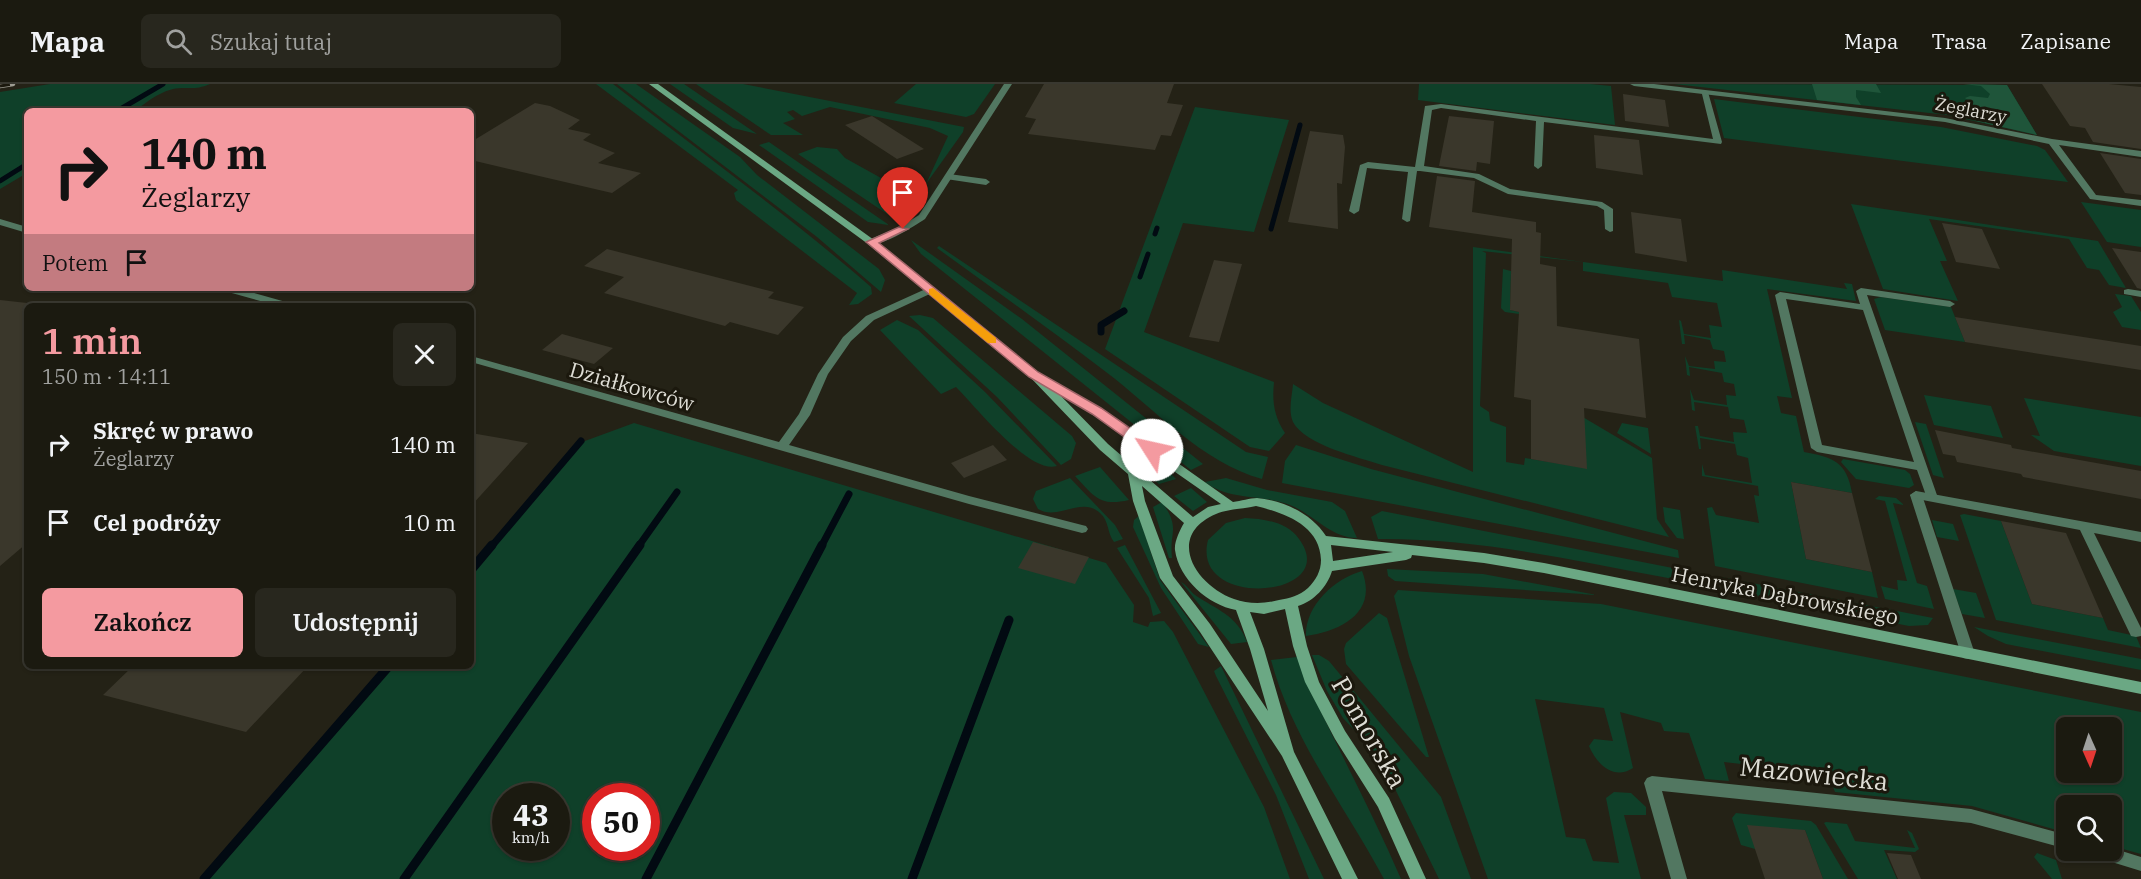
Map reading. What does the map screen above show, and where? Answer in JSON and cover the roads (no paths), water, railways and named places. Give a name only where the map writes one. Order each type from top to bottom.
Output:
[{"type":"main road","points":[[653,84],[871,242],[930,290],[1033,374],[1104,447],[1191,522]]},
{"type":"main road","points":[[1033,374],[1096,411],[1228,503]]},
{"type":"main road","points":[[1133,471],[1139,501],[1167,578],[1205,628],[1287,752],[1350,879]]},
{"type":"main road","points":[[1256,502],[1283,508],[1307,522],[1323,540],[1328,567],[1316,589],[1291,604],[1275,608],[1241,606],[1221,600],[1204,590],[1191,578],[1183,563],[1180,549],[1183,535],[1191,522],[1213,507],[1228,503],[1256,502]]},
{"type":"main road","name":"Henryka Dąbrowskiego","points":[[1323,540],[1419,553],[1484,558],[1544,568],[2141,688]]},
{"type":"main road","name":"Henryka Dąbrowskiego","points":[[1328,567],[1419,553]]},
{"type":"main road","name":"Pomorska","points":[[1291,604],[1300,646],[1312,682],[1340,735],[1384,803],[1418,879]]},
{"type":"main road","points":[[1241,606],[1257,649],[1287,752]]},
{"type":"street","points":[[871,242],[903,229],[922,217],[1008,84]]},
{"type":"street","name":"Żeglarzy","points":[[1634,84],[1945,120],[2052,142],[2141,154]]},
{"type":"street","points":[[1407,219],[1428,108],[1441,106],[1719,142],[1704,92]]},
{"type":"street","points":[[1538,166],[1540,119]]},
{"type":"street","points":[[2052,142],[2092,197],[2141,203]]},
{"type":"street","points":[[1354,211],[1362,167],[1368,165],[1476,176],[1508,191],[1599,204],[1608,209],[1610,229]]},
{"type":"street","points":[[949,177],[986,182]]},
{"type":"street","points":[[0,222],[24,229]]},
{"type":"street","points":[[782,447],[804,415],[823,374],[847,339],[870,318],[930,290]]},
{"type":"street","points":[[236,291],[278,303]]},
{"type":"street","points":[[1932,498],[1861,291],[1950,304]]},
{"type":"street","points":[[2128,292],[2141,294]]},
{"type":"street","points":[[1867,308],[1780,295],[1817,448],[1921,467]]},
{"type":"street","name":"Działkowców","points":[[474,360],[663,416],[782,447],[1014,513],[1082,529]]},
{"type":"street","points":[[1968,654],[1916,495],[2141,537]]},
{"type":"street","points":[[2085,527],[2136,632]]},
{"type":"street","name":"Mazowiecka","points":[[1679,879],[1652,783],[1971,816],[2056,839]]},
{"type":"street","points":[[2122,858],[2141,864]]},
{"type":"waterway","points":[[122,108],[163,84]]},
{"type":"waterway","points":[[1271,229],[1300,125]]},
{"type":"waterway","points":[[0,181],[24,166]]},
{"type":"waterway","points":[[1155,234],[1157,228]]},
{"type":"waterway","points":[[1140,277],[1148,254]]},
{"type":"waterway","points":[[1101,332],[1101,325],[1124,311]]},
{"type":"waterway","points":[[491,547],[581,441]]},
{"type":"waterway","points":[[638,547],[677,492]]},
{"type":"waterway","points":[[821,547],[849,494]]},
{"type":"waterway","points":[[474,566],[492,545]]},
{"type":"waterway","points":[[404,879],[640,545]]},
{"type":"waterway","points":[[646,879],[822,545]]},
{"type":"waterway","points":[[912,879],[1009,620]]},
{"type":"waterway","points":[[204,879],[386,669]]},
{"type":"railway","points":[[0,86],[13,84]]}]
